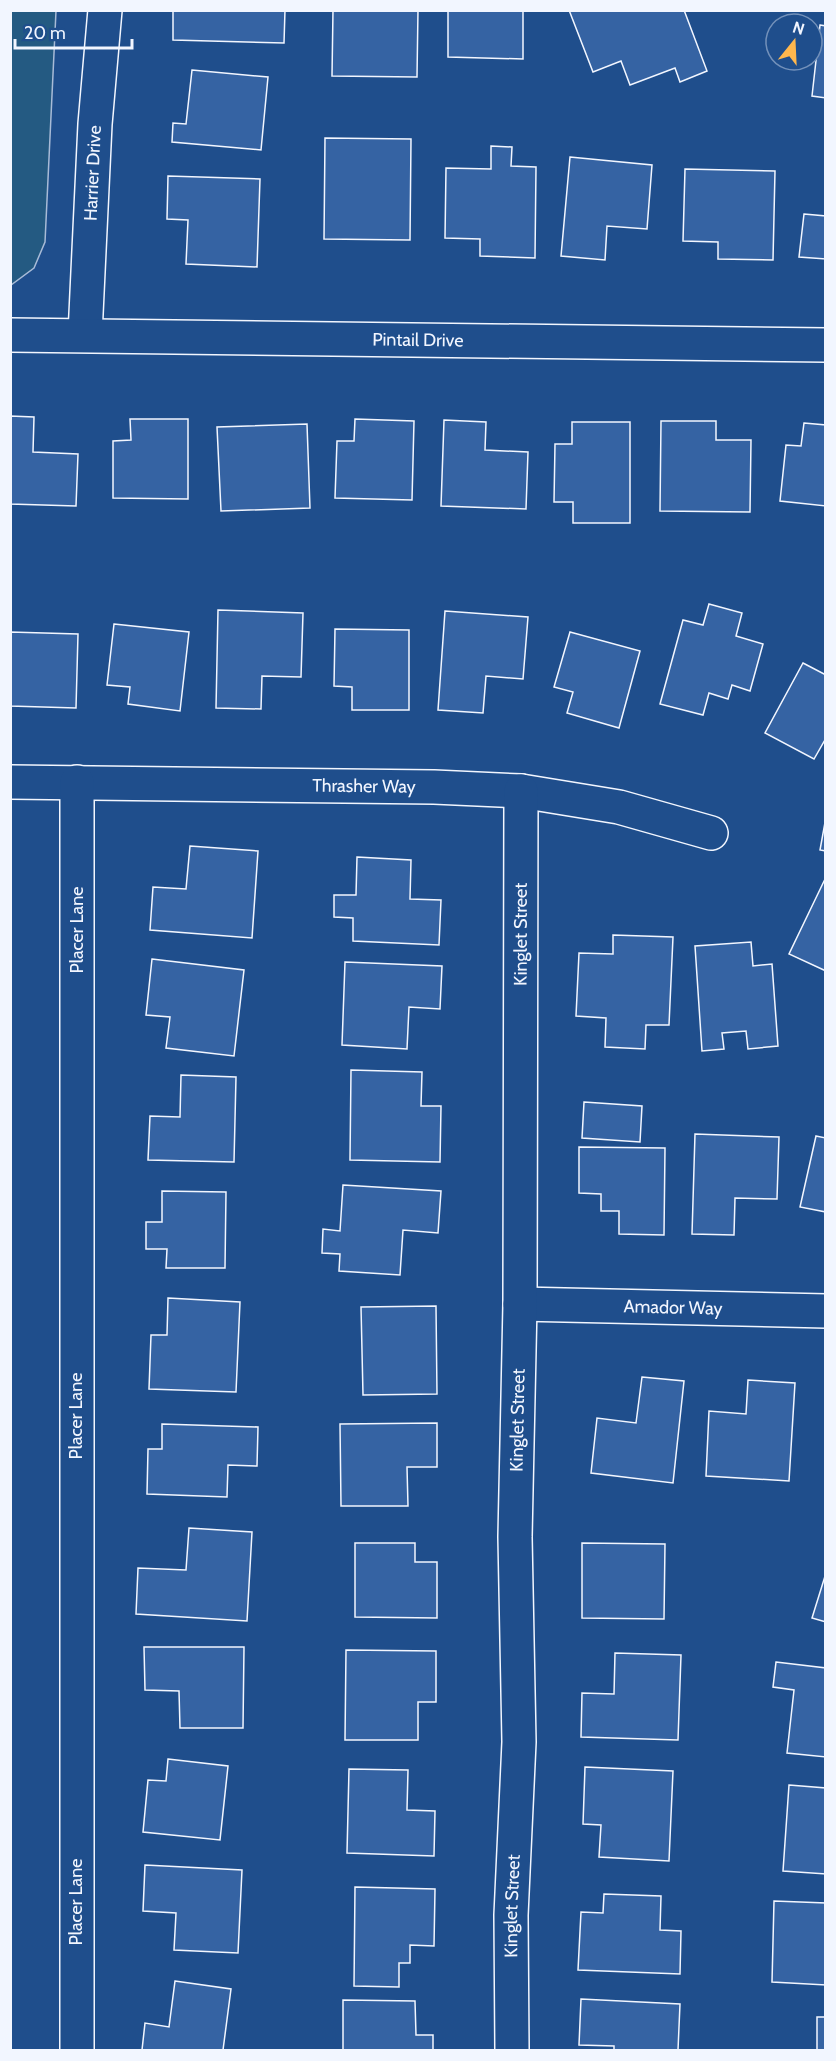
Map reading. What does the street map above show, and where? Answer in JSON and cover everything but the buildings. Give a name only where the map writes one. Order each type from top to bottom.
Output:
[{"type":"street","name":"Harrier Drive","points":[[85,335],[95,124],[105,10]]},
{"type":"street","name":"Pintail Drive","points":[[10,335],[825,345]]},
{"type":"street","name":"Thrasher Way","points":[[10,782],[434,787],[521,791],[619,807],[711,833]]},
{"type":"street","name":"Placer Lane","points":[[77,782],[77,2050]]},
{"type":"street","name":"Kinglet Street","points":[[512,2050],[511,1915],[519,1742],[515,1537],[520,1304],[521,791]]},
{"type":"street","name":"Amador Way","points":[[520,1304],[825,1311]]},
{"type":"shaded area","points":[[11,10],[56,11],[45,242],[34,268],[11,285]]}]
